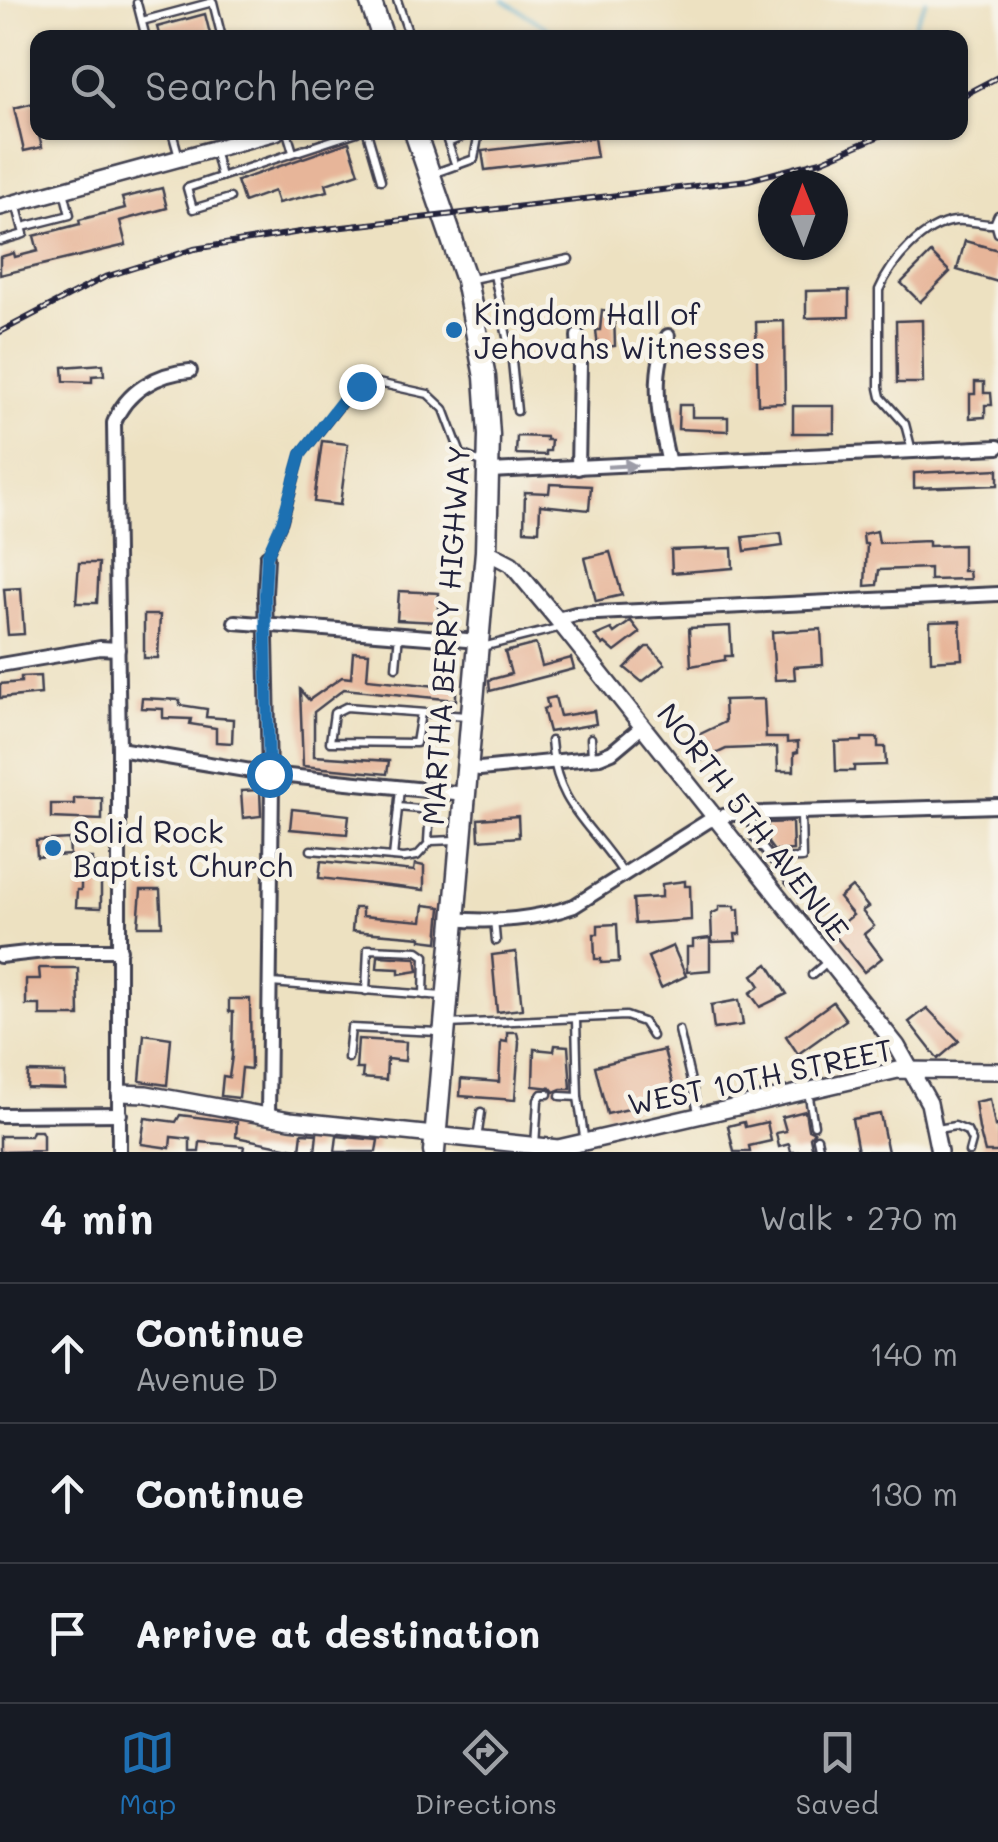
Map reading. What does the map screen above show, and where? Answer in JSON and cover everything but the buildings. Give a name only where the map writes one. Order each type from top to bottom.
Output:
[{"type":"main road","points":[[382,2],[382,30]]},
{"type":"main road","name":"MARTHA BERRY HIGHWAY","points":[[418,140],[466,280],[485,377],[490,468],[435,1144]]},
{"type":"street","points":[[8,205],[238,140]]},
{"type":"street","points":[[578,336],[578,468]]},
{"type":"street","points":[[668,336],[656,388],[670,463]]},
{"type":"street","points":[[120,1152],[120,749],[114,423],[136,393],[156,377],[190,370]]},
{"type":"street","points":[[490,468],[578,468],[998,448]]},
{"type":"street","name":"NORTH 5TH AVENUE","points":[[486,551],[512,564],[897,1046],[928,1103],[939,1152]]},
{"type":"street","points":[[267,556],[272,782],[268,1115]]},
{"type":"street","points":[[560,623],[576,614],[998,594]]},
{"type":"street","points":[[235,622],[478,644]]},
{"type":"street","points":[[0,665],[100,648],[118,649]]},
{"type":"street","points":[[468,767],[592,758],[612,752],[643,726]]},
{"type":"street","points":[[120,749],[269,774],[465,794]]},
{"type":"street","points":[[454,919],[554,914],[574,906],[708,820],[717,818],[998,806]]},
{"type":"street","points":[[0,956],[54,950],[120,950]]},
{"type":"street","name":"WEST 10TH STREET","points":[[120,1093],[146,1094],[435,1144],[477,1139],[535,1146],[585,1144],[898,1070],[998,1071]]},
{"type":"street","points":[[0,1115],[120,1114]]},
{"type":"lane","points":[[142,20],[213,2],[220,30]]},
{"type":"lane","points":[[382,2],[404,30]]},
{"type":"lane","points":[[137,3],[144,30]]},
{"type":"lane","points":[[174,140],[180,158]]},
{"type":"lane","points":[[289,140],[292,152]]},
{"type":"lane","points":[[315,140],[316,144]]},
{"type":"lane","points":[[230,198],[194,209],[187,188],[327,140]]},
{"type":"lane","points":[[368,140],[380,180]]},
{"type":"lane","points":[[454,140],[448,142],[456,166]]},
{"type":"lane","points":[[430,175],[474,159],[475,140]]},
{"type":"lane","points":[[214,149],[221,177]]},
{"type":"lane","points":[[22,227],[70,215],[64,190]]},
{"type":"lane","points":[[0,240],[24,234],[8,205]]},
{"type":"lane","points":[[912,452],[905,424],[882,398],[879,388],[879,290],[885,276],[906,251],[938,226],[958,220],[997,229],[998,215]]},
{"type":"lane","points":[[466,280],[568,259]]},
{"type":"lane","points":[[494,274],[518,411]]},
{"type":"lane","points":[[267,556],[282,522],[301,454],[352,390],[378,383],[428,394],[444,409],[461,454],[490,468]]},
{"type":"lane","points":[[478,644],[560,623]]},
{"type":"lane","points":[[396,667],[399,634]]},
{"type":"lane","points":[[421,713],[416,743],[330,742],[332,720],[340,709],[421,713],[472,717]]},
{"type":"lane","points":[[591,738],[592,758]]},
{"type":"lane","points":[[551,741],[560,784],[580,822],[624,874]]},
{"type":"lane","points":[[393,857],[400,787]]},
{"type":"lane","points":[[311,850],[417,856],[428,842],[430,810],[398,807]]},
{"type":"lane","points":[[772,859],[802,858],[801,812]]},
{"type":"lane","points":[[752,814],[753,836],[790,882]]},
{"type":"lane","points":[[428,842],[461,840]]},
{"type":"lane","points":[[494,920],[496,942]]},
{"type":"lane","points":[[366,991],[368,948],[418,951],[425,956],[424,995]]},
{"type":"lane","points":[[812,975],[830,961]]},
{"type":"lane","points":[[270,983],[449,997]]},
{"type":"lane","points":[[348,1058],[350,1028],[446,1028],[631,1017],[650,1028],[652,1036]]},
{"type":"lane","points":[[576,1020],[578,1097],[585,1144]]},
{"type":"lane","points":[[679,1030],[700,1116]]},
{"type":"lane","points":[[808,1091],[814,1125]]},
{"type":"lane","points":[[535,1146],[538,1100],[542,1094],[548,1094]]},
{"type":"lane","points":[[560,1096],[578,1097]]},
{"type":"lane","points":[[477,1139],[481,1112]]},
{"type":"lane","points":[[934,1130],[963,1128],[972,1140],[970,1152]]},
{"type":"lane","points":[[817,1138],[820,1152]]},
{"type":"waterway","points":[[503,0],[550,30]]},
{"type":"waterway","points":[[915,30],[926,0]]},
{"type":"railway","points":[[968,93],[998,77]]},
{"type":"railway","points":[[0,332],[105,277],[194,249],[300,232],[748,180],[821,161],[870,140]]},
{"type":"place","name":"Kingdom Hall of Jehovahs Witnesses","points":[[454,330]]},
{"type":"place","name":"Solid Rock Baptist Church","points":[[53,848]]},
{"type":"route","points":[[269,774],[267,556],[282,522],[301,454],[346,396],[361,386]]}]
